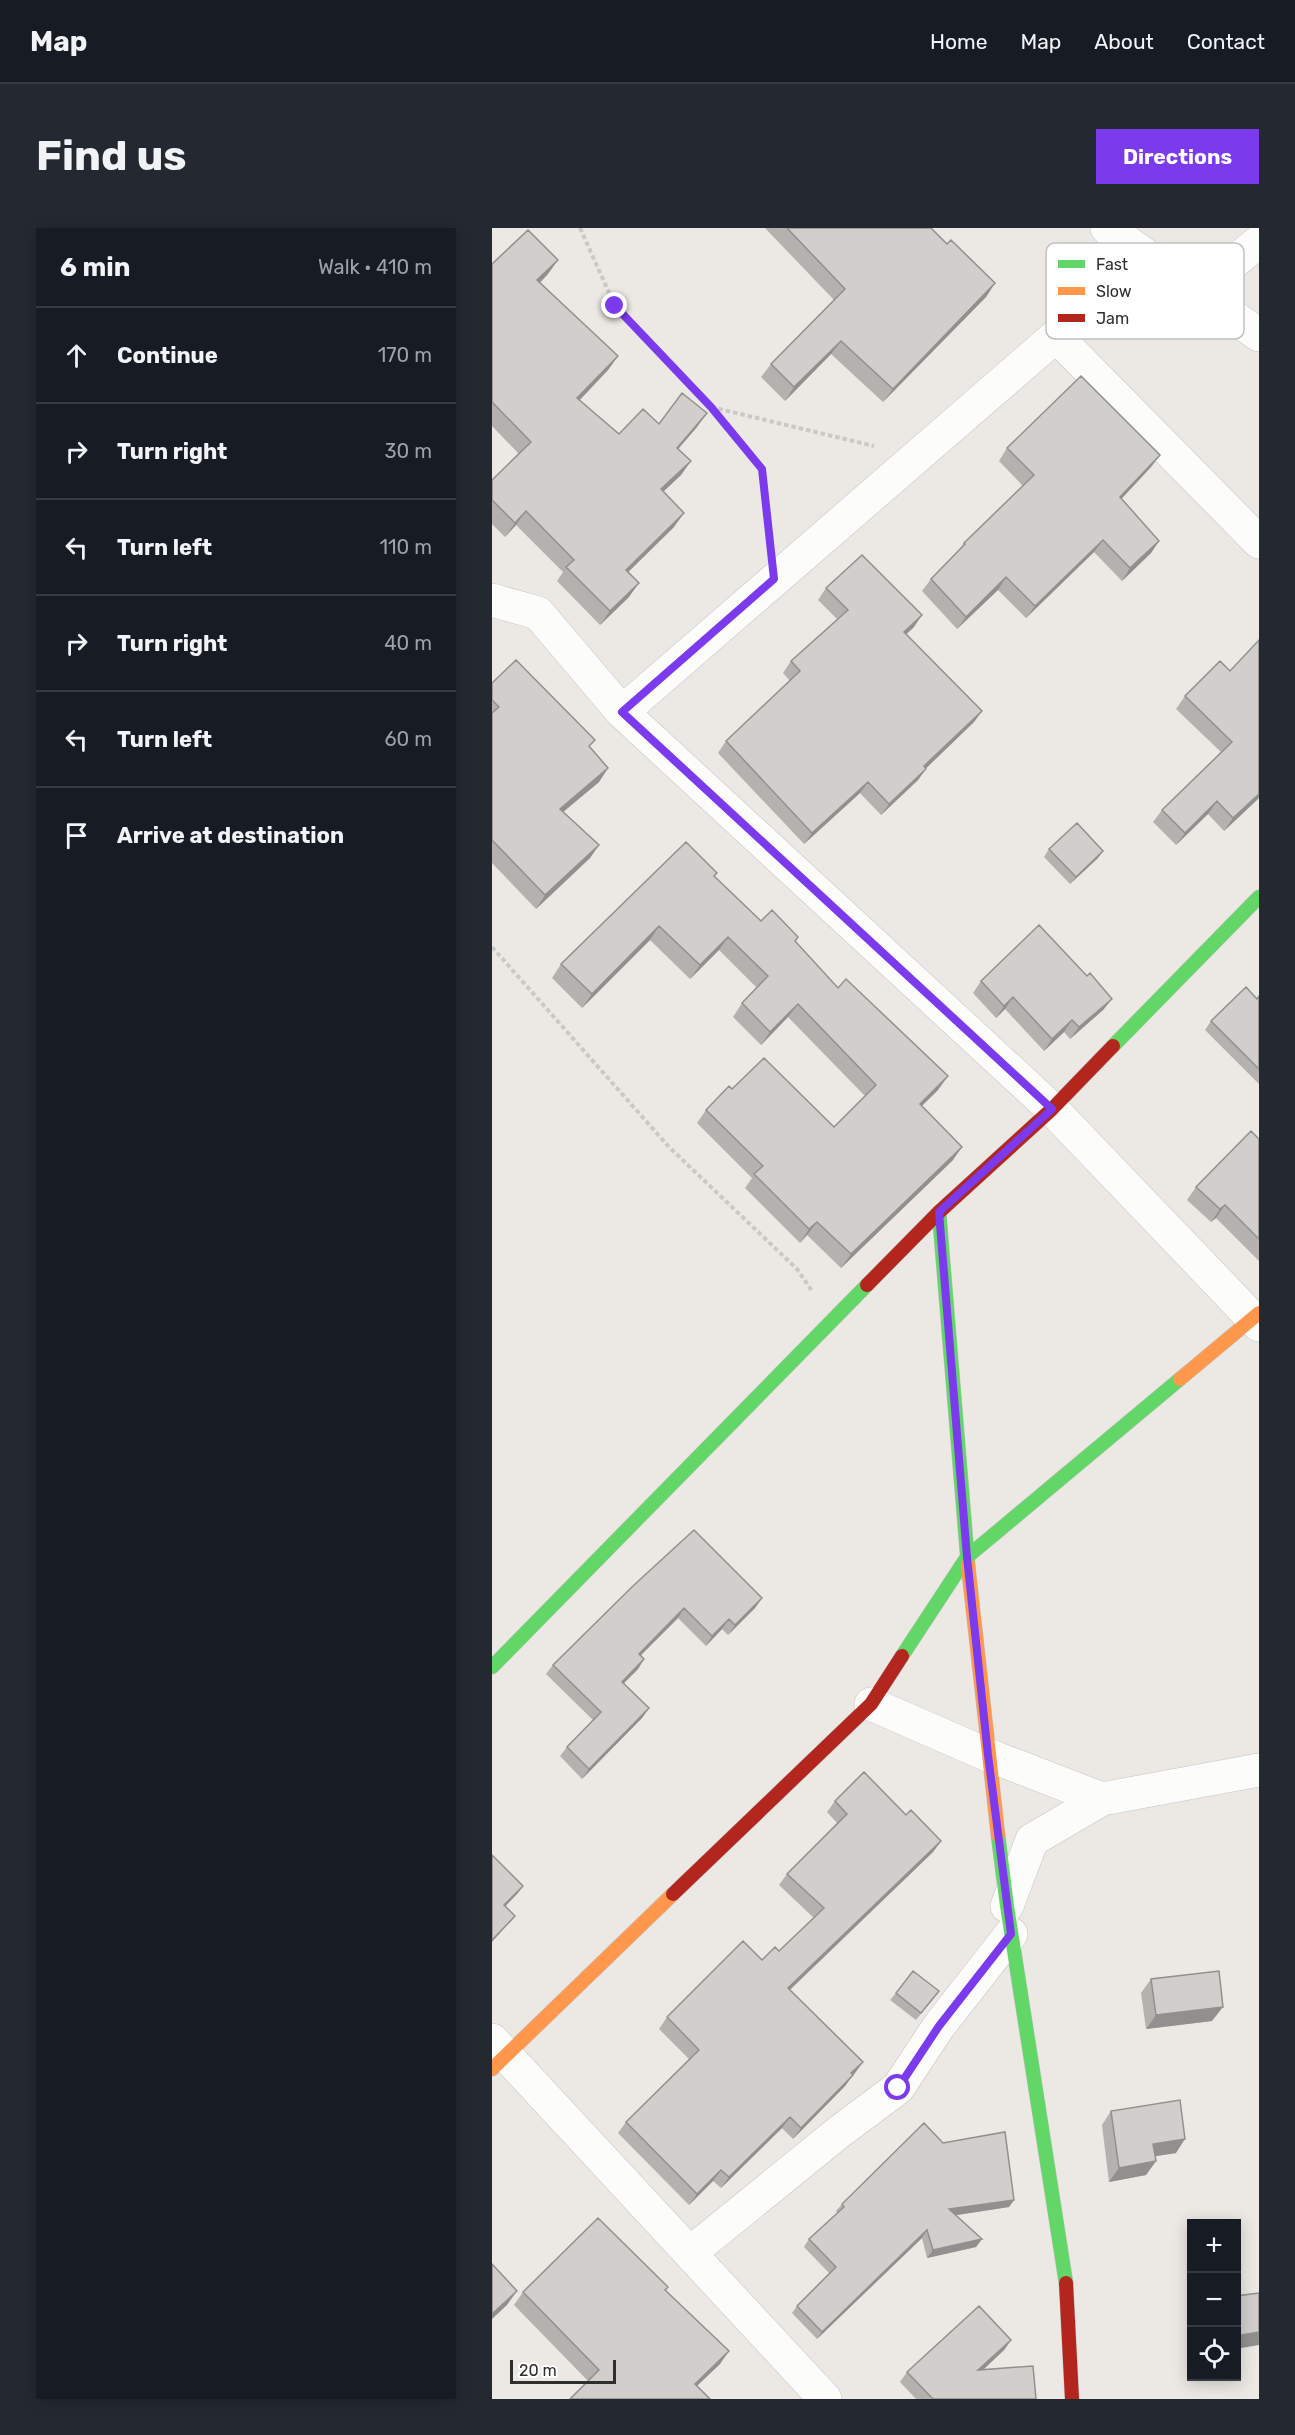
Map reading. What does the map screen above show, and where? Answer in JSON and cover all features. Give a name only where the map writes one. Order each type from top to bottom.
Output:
[{"type":"street","points":[[1244,254],[1259,242]]},
{"type":"street","points":[[1244,324],[1259,335]]},
{"type":"street","points":[[622,712],[1052,339]]},
{"type":"street","points":[[1059,339],[1259,542]]},
{"type":"street","points":[[492,600],[538,613],[622,712],[1052,1109],[1257,1319],[967,1557],[871,1704],[497,2055],[690,2253],[825,2399]]},
{"type":"street","points":[[494,1660],[939,1212],[1052,1109],[1259,897]]},
{"type":"street","points":[[939,1212],[967,1557],[988,1755],[1009,1920],[1065,2271],[1072,2399]]},
{"type":"street","points":[[871,1704],[988,1755],[1102,1799]]},
{"type":"street","points":[[690,2253],[839,2132],[898,2088],[1009,1920],[1032,1840],[1102,1799],[1259,1770]]},
{"type":"path","points":[[580,228],[615,306],[711,407],[762,469],[774,579]]},
{"type":"path","points":[[711,407],[915,456]]},
{"type":"path","points":[[492,947],[669,1147],[797,1269],[832,1321]]},
{"type":"building","points":[[787,228],[931,228],[947,244],[951,240],[995,283],[893,389],[841,341],[794,387],[771,364],[845,289]]},
{"type":"building","points":[[528,230],[558,260],[537,280],[618,356],[577,398],[619,434],[643,409],[659,424],[682,393],[707,413],[677,448],[691,461],[661,489],[684,513],[626,570],[639,583],[610,611],[566,567],[574,560],[526,511],[515,523],[492,500],[492,480],[531,442],[492,402],[492,264]]},
{"type":"building","points":[[1081,376],[1160,455],[1120,497],[1159,541],[1130,568],[1103,540],[1035,606],[1006,577],[966,617],[931,579],[964,543],[1034,475],[1007,448]]},
{"type":"building","points":[[862,555],[922,615],[904,632],[982,711],[924,766],[926,769],[889,804],[868,782],[812,833],[726,741],[800,671],[791,661],[848,610],[826,588]]},
{"type":"building","points":[[1259,640],[1259,794],[1233,818],[1217,801],[1185,833],[1162,810],[1232,742],[1185,696],[1220,661],[1230,671]]},
{"type":"building","points":[[516,660],[595,740],[589,746],[608,768],[560,809],[599,845],[545,895],[492,840],[492,713],[499,707],[492,700],[492,683]]},
{"type":"building","points":[[1077,823],[1103,851],[1076,877],[1049,849]]},
{"type":"building","points":[[686,842],[717,873],[714,876],[761,921],[772,910],[798,937],[795,941],[838,988],[846,979],[948,1076],[920,1104],[962,1147],[851,1254],[817,1222],[809,1229],[754,1174],[763,1166],[706,1110],[729,1086],[732,1089],[764,1058],[834,1127],[876,1085],[798,1004],[770,1032],[742,1003],[768,976],[728,937],[700,965],[659,926],[592,994],[561,964]]},
{"type":"building","points":[[1039,925],[1087,976],[1090,973],[1112,999],[1079,1027],[1072,1020],[1052,1039],[1013,997],[1004,1006],[981,981]]},
{"type":"building","points":[[1246,987],[1257,999],[1259,996],[1259,1069],[1211,1021]]},
{"type":"building","points":[[1251,1131],[1259,1139],[1259,1239],[1225,1205],[1220,1209],[1196,1187]]},
{"type":"building","points":[[694,1530],[762,1598],[735,1625],[729,1619],[712,1636],[684,1608],[639,1654],[644,1659],[622,1682],[649,1708],[589,1769],[567,1747],[601,1712],[553,1665]]},
{"type":"building","points":[[864,1772],[906,1815],[911,1810],[941,1841],[788,1988],[863,2062],[801,2128],[790,2117],[729,2177],[721,2170],[697,2194],[626,2122],[699,2050],[667,2017],[743,1941],[762,1960],[775,1947],[779,1951],[824,1908],[787,1874],[847,1814],[835,1801]]},
{"type":"building","points":[[492,1855],[523,1886],[504,1905],[515,1916],[492,1940]]},
{"type":"building","points":[[913,1971],[939,1991],[921,2013],[896,1993]]},
{"type":"building","points":[[1219,1971],[1223,2007],[1156,2015],[1151,1979]]},
{"type":"building","points":[[1180,2100],[1185,2139],[1153,2144],[1156,2161],[1119,2168],[1111,2111]]},
{"type":"building","points":[[924,2123],[943,2143],[1005,2132],[1014,2200],[949,2209],[982,2239],[933,2250],[927,2230],[822,2332],[797,2306],[836,2267],[809,2239],[844,2207],[842,2204]]},
{"type":"building","points":[[598,2218],[668,2287],[665,2290],[729,2351],[695,2384],[710,2399],[570,2399],[599,2370],[523,2292]]},
{"type":"building","points":[[492,2264],[517,2291],[492,2314]]},
{"type":"building","points":[[1259,2293],[1259,2332],[1241,2335],[1241,2295]]},
{"type":"building","points":[[979,2306],[1011,2340],[978,2370],[1033,2366],[1036,2399],[933,2399],[907,2372]]},
{"type":"traffic: fast","points":[[1113,1046],[1259,897]]},
{"type":"traffic: fast","points":[[939,1212],[968,1565]]},
{"type":"traffic: fast","points":[[492,1667],[867,1285]]},
{"type":"traffic: fast","points":[[902,1656],[967,1557],[1180,1379]]},
{"type":"traffic: fast","points":[[998,1835],[1066,2283]]},
{"type":"traffic: slow","points":[[1180,1379],[1259,1313]]},
{"type":"traffic: slow","points":[[968,1565],[998,1835]]},
{"type":"traffic: slow","points":[[492,2069],[673,1894]]},
{"type":"traffic: jam","points":[[867,1285],[939,1212],[1052,1109],[1113,1046]]},
{"type":"traffic: jam","points":[[673,1894],[871,1704],[902,1656]]},
{"type":"traffic: jam","points":[[1066,2283],[1072,2399]]},
{"type":"route","points":[[615,306],[711,407],[762,469],[774,579],[622,712],[1052,1109],[939,1212],[967,1557],[988,1755],[1011,1934],[939,2026],[898,2088]]}]
